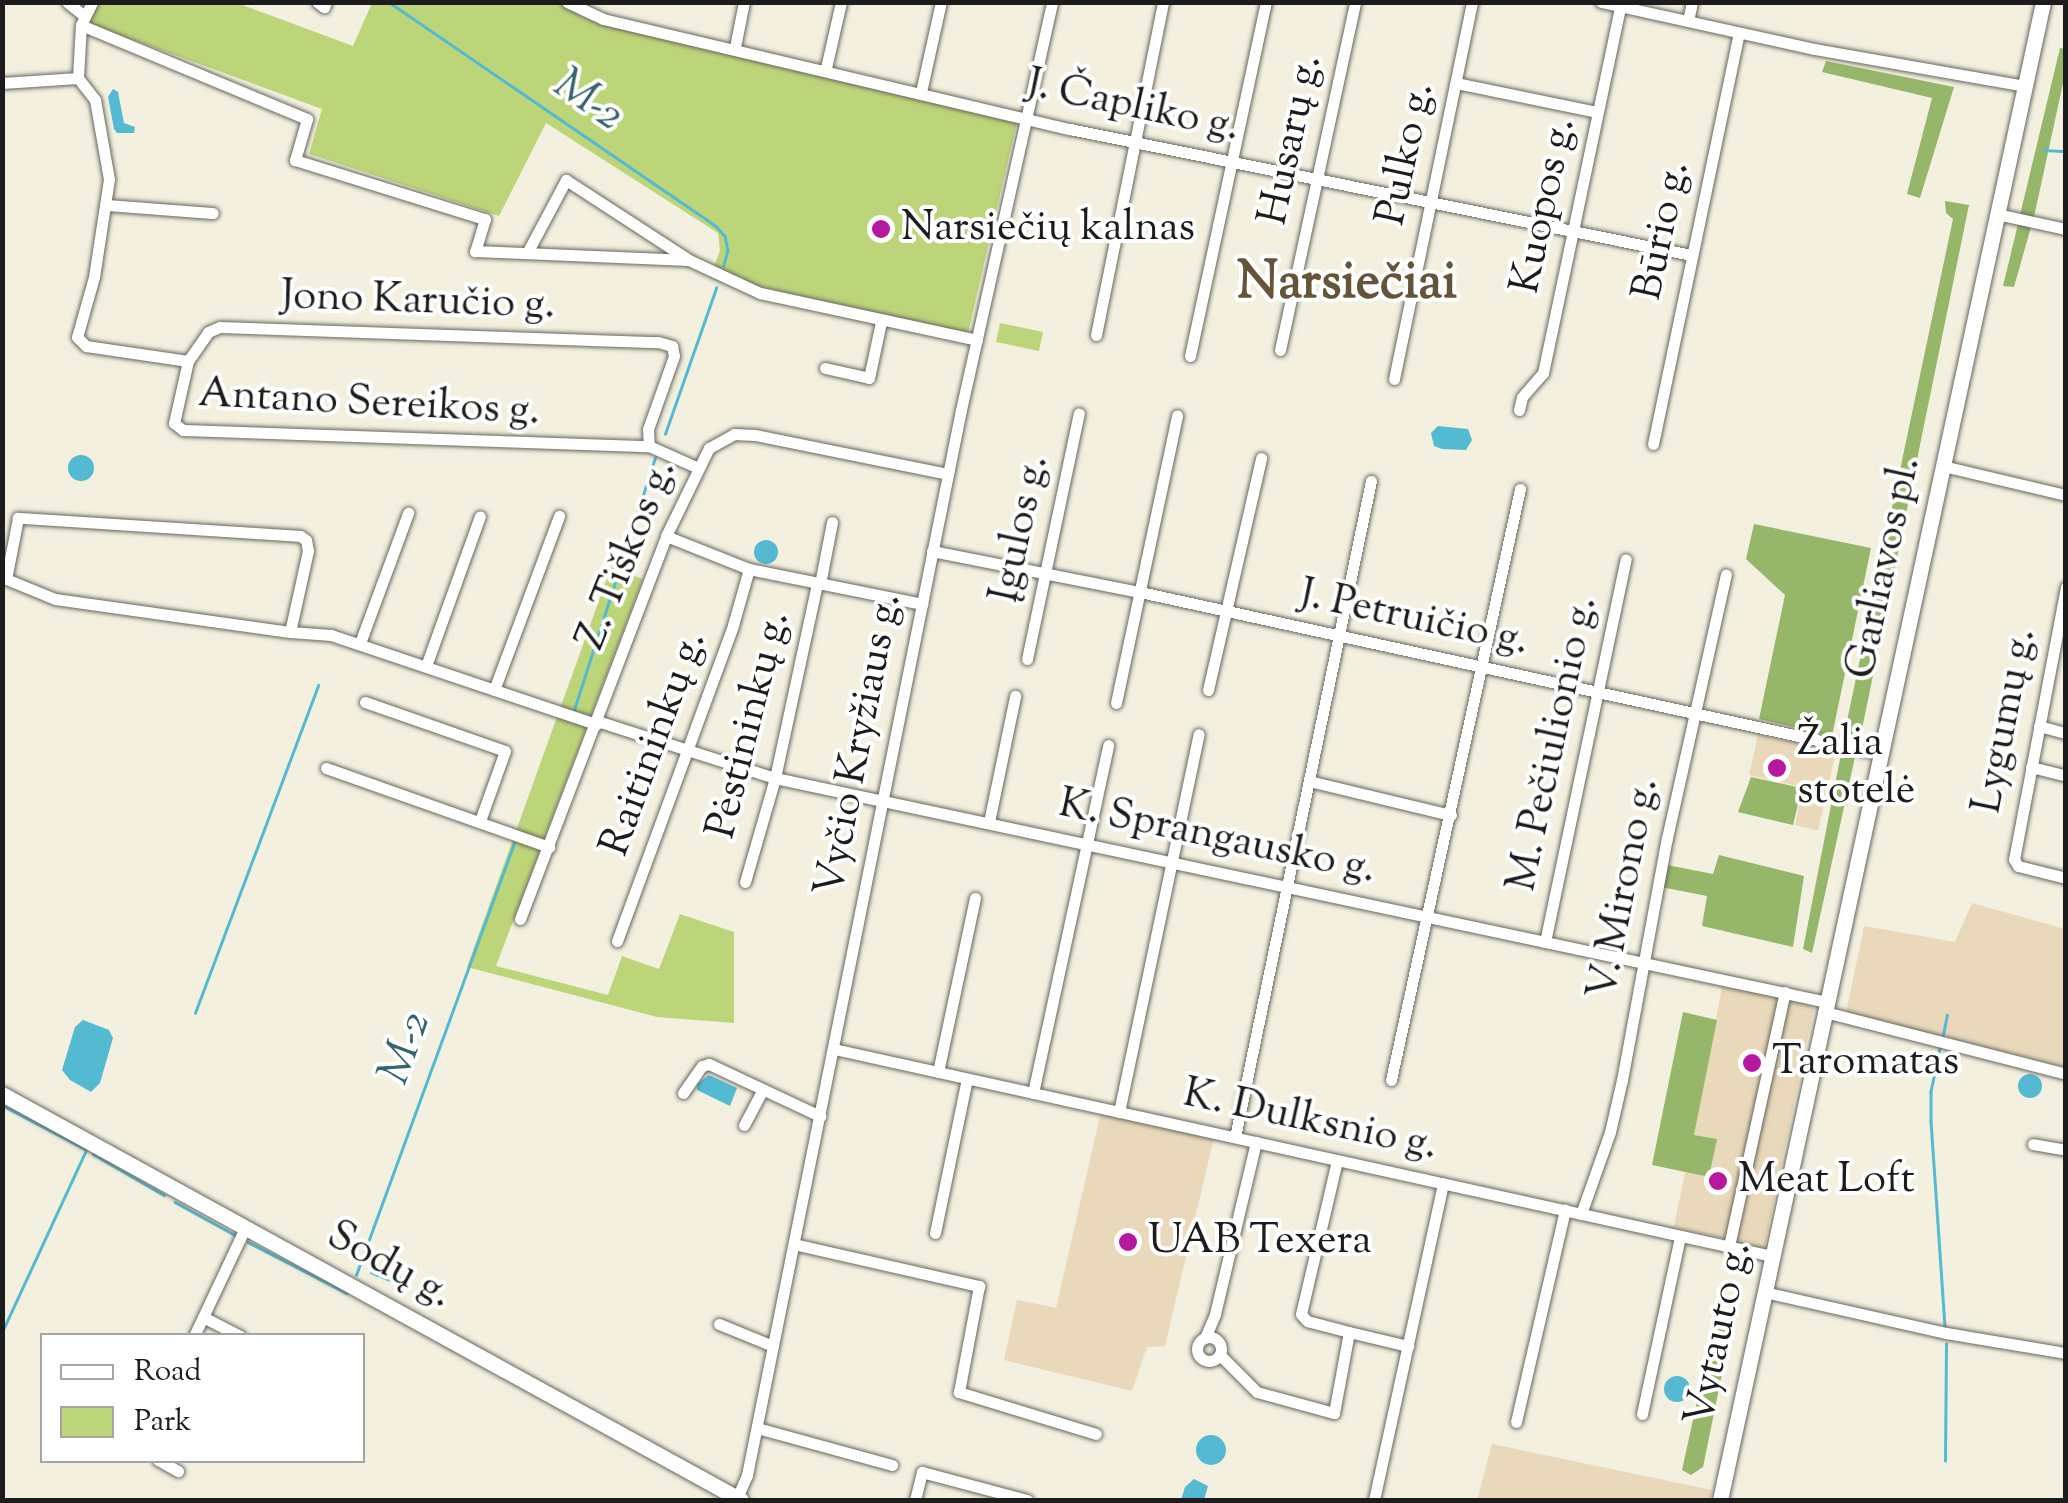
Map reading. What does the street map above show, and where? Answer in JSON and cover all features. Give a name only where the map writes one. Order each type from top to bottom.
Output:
[{"type":"main road","name":"Garliavos pl.","points":[[1814,1065],[2043,2]]},
{"type":"main road","name":"Vytauto g.","points":[[1720,1500],[1814,1065]]},
{"type":"main road","name":"Sodų g.","points":[[2,1094],[738,1500]]},
{"type":"street","points":[[67,2],[82,20],[307,120],[295,160],[484,219],[475,251],[690,260]]},
{"type":"street","points":[[92,2],[82,20],[78,78],[95,100],[108,168],[106,205],[77,337],[86,346],[188,360]]},
{"type":"street","points":[[316,2],[324,7],[326,2]]},
{"type":"street","name":"J. Čapliko g.","points":[[567,2],[584,14],[603,19],[1135,143],[1691,256]]},
{"type":"street","points":[[735,47],[744,2]]},
{"type":"street","points":[[826,68],[840,2]]},
{"type":"street","points":[[921,92],[941,2]]},
{"type":"street","name":"Vyčio Kryžiaus g.","points":[[738,1500],[757,1428],[948,474],[1052,2]]},
{"type":"street","points":[[1096,335],[1164,2]]},
{"type":"street","points":[[1190,356],[1266,2]]},
{"type":"street","name":"Husarų g.","points":[[1280,350],[1355,2]]},
{"type":"street","name":"Pulko g.","points":[[1394,379],[1472,2]]},
{"type":"street","points":[[1602,2],[1739,33],[2025,86]]},
{"type":"street","points":[[1688,22],[1692,2]]},
{"type":"street","name":"Kuopos g.","points":[[1519,410],[1522,398],[1543,373],[1620,6]]},
{"type":"street","name":"Būrio g.","points":[[1653,444],[1739,33]]},
{"type":"street","points":[[2,83],[78,78]]},
{"type":"street","points":[[1456,83],[1597,112]]},
{"type":"street","points":[[527,253],[566,180],[690,260],[760,294],[977,340]]},
{"type":"street","points":[[106,205],[213,212]]},
{"type":"street","points":[[1997,214],[2066,229]]},
{"type":"street","points":[[825,368],[869,378],[882,322]]},
{"type":"street","name":"Jono Karučio g.","points":[[188,360],[208,332],[220,327],[658,342],[672,346],[674,356],[648,429],[649,446]]},
{"type":"street","name":"Antano Sereikos g.","points":[[188,360],[174,423],[183,430],[628,449],[649,446]]},
{"type":"street","name":"Įgulos g.","points":[[1027,659],[1079,413]]},
{"type":"street","points":[[1116,703],[1177,415]]},
{"type":"street","name":"Z. Tiškos g.","points":[[520,919],[666,536],[709,448],[734,434],[948,474]]},
{"type":"street","points":[[649,446],[696,468]]},
{"type":"street","points":[[1208,690],[1261,458]]},
{"type":"street","points":[[1943,466],[2066,496]]},
{"type":"street","points":[[1235,1138],[1371,481]]},
{"type":"street","points":[[1391,1080],[1430,917],[1520,488]]},
{"type":"street","points":[[360,643],[408,514]]},
{"type":"street","points":[[426,666],[480,516]]},
{"type":"street","points":[[494,690],[560,516]]},
{"type":"street","name":"K. Sprangausko g.","points":[[290,632],[308,551],[306,540],[300,536],[18,518],[6,580],[55,600],[360,643],[494,690],[776,778],[1785,992],[2066,1074]]},
{"type":"street","name":"Pėstininkų g.","points":[[744,882],[776,778],[832,522]]},
{"type":"street","points":[[666,536],[749,569],[922,604]]},
{"type":"street","name":"J. Petruičio g.","points":[[932,551],[1140,592],[1881,754]]},
{"type":"street","name":"M. Pečiulionio g.","points":[[1545,942],[1626,559]]},
{"type":"street","name":"Raitininkų g.","points":[[616,941],[734,625],[749,569]]},
{"type":"street","name":"V. Mirono g.","points":[[1582,1214],[1610,1132],[1726,576]]},
{"type":"street","name":"Lygumų g.","points":[[2066,588],[2014,859],[2018,866],[2066,878]]},
{"type":"street","points":[[2052,659],[2066,662]]},
{"type":"street","points":[[989,822],[1015,696]]},
{"type":"street","points":[[364,702],[505,751],[480,821]]},
{"type":"street","points":[[2039,726],[2066,733]]},
{"type":"street","points":[[1118,1112],[1199,734]]},
{"type":"street","points":[[1033,1093],[1108,745]]},
{"type":"street","points":[[2031,767],[2066,776]]},
{"type":"street","points":[[326,768],[549,846]]},
{"type":"street","points":[[1309,781],[1451,815]]},
{"type":"street","points":[[938,1072],[974,898]]},
{"type":"street","points":[[1730,1246],[1785,992]]},
{"type":"street","name":"K. Dulksnio g.","points":[[834,1049],[1772,1256]]},
{"type":"street","points":[[683,1093],[702,1066],[709,1064],[820,1116]]},
{"type":"street","points":[[936,1233],[967,1078]]},
{"type":"street","points":[[744,1124],[763,1090]]},
{"type":"street","points":[[1220,1355],[1210,1360],[1200,1356],[1198,1346],[1215,1314],[1256,1142]]},
{"type":"street","points":[[2033,1144],[2066,1150]]},
{"type":"street","points":[[1338,1160],[1301,1314],[1307,1321],[1408,1346]]},
{"type":"street","points":[[1374,1500],[1443,1184]]},
{"type":"street","points":[[1516,1422],[1565,1210]]},
{"type":"street","points":[[195,1333],[245,1228]]},
{"type":"street","points":[[1642,1414],[1680,1236]]},
{"type":"street","points":[[794,1244],[980,1286],[958,1392],[1096,1434]]},
{"type":"street","points":[[1764,1292],[1946,1333],[2066,1353]]},
{"type":"street","points":[[1215,1314],[1220,1355],[1257,1392],[1334,1412],[1350,1332]]},
{"type":"street","points":[[203,1317],[234,1333]]},
{"type":"street","points":[[720,1324],[773,1346]]},
{"type":"street","points":[[1205,1338],[1218,1341]]},
{"type":"street","points":[[757,1428],[892,1465]]},
{"type":"street","points":[[163,1463],[178,1471]]},
{"type":"street","points":[[915,1500],[922,1472],[1028,1500]]},
{"type":"shaded area","points":[[1758,735],[1836,752],[1818,831],[1795,825],[1803,787],[1749,775]]},
{"type":"shaded area","points":[[1972,903],[2065,929],[2065,1067],[1846,1013],[1864,926],[1955,942]]},
{"type":"shaded area","points":[[1722,987],[1796,999],[1814,1008],[1764,1248],[1674,1227],[1685,1172],[1709,1177],[1716,1139],[1694,1135]]},
{"type":"shaded area","points":[[1101,1112],[1214,1138],[1165,1346],[1147,1347],[1132,1391],[1004,1360],[1017,1300],[1056,1308]]},
{"type":"shaded area","points":[[1492,1444],[1712,1490],[1710,1500],[1477,1500]]},
{"type":"green space","points":[[99,3],[237,3],[353,46],[372,3],[563,3],[596,22],[1017,122],[968,333],[747,284],[714,267],[720,250],[718,233],[546,123],[499,216],[309,154],[322,109],[87,23]]},
{"type":"green space","points":[[2060,48],[2065,49],[2065,74],[2034,217],[2020,215]]},
{"type":"green space","points":[[1826,61],[1954,87],[1920,198],[1907,194],[1932,98],[1822,72]]},
{"type":"green space","points":[[1945,201],[1969,205],[1860,739],[1844,735],[1953,219],[1946,213]]},
{"type":"green space","points":[[2018,224],[2031,227],[2014,287],[2003,286]]},
{"type":"green space","points":[[1000,323],[1043,332],[1039,351],[996,342]]},
{"type":"green space","points":[[1754,524],[1871,548],[1832,736],[1759,719],[1785,595],[1746,559]]},
{"type":"green space","points":[[611,567],[643,579],[496,966],[608,995],[622,956],[659,969],[680,914],[734,932],[734,1023],[657,1017],[467,967]]},
{"type":"green space","points":[[1841,754],[1855,757],[1812,953],[1803,949]]},
{"type":"green space","points":[[1751,777],[1802,788],[1793,825],[1738,812]]},
{"type":"green space","points":[[1719,855],[1804,876],[1793,947],[1702,926],[1707,896],[1661,887],[1667,865],[1713,874]]},
{"type":"green space","points":[[1683,1012],[1717,1020],[1694,1135],[1717,1139],[1709,1177],[1652,1165]]},
{"type":"green space","points":[[1721,1312],[1733,1320],[1703,1467],[1691,1475],[1682,1470],[1716,1315]]},
{"type":"water","points":[[113,89],[118,92],[124,123],[135,127],[134,133],[117,133],[114,129],[108,97]]},
{"type":"water","points":[[1438,426],[1468,429],[1472,440],[1466,450],[1434,446],[1431,433]]},
{"type":"water","points":[[81,455],[90,459],[94,468],[90,477],[81,481],[72,477],[68,468],[72,459]]},
{"type":"water","points":[[766,540],[775,543],[775,561],[766,564],[757,561],[754,552],[757,543]]},
{"type":"water","points":[[83,1020],[109,1030],[113,1038],[100,1083],[91,1092],[70,1080],[62,1070],[75,1027]]},
{"type":"water","points":[[2030,1074],[2039,1077],[2039,1095],[2030,1098],[2021,1095],[2018,1086],[2021,1077]]},
{"type":"water","points":[[709,1075],[737,1088],[730,1106],[697,1090],[697,1084]]},
{"type":"water","points":[[372,1265],[392,1269],[402,1278],[400,1286],[370,1274]]},
{"type":"water","points":[[1677,1376],[1686,1380],[1690,1389],[1686,1398],[1677,1402],[1668,1398],[1664,1389],[1668,1380]]},
{"type":"water","points":[[1211,1435],[1225,1444],[1226,1450],[1217,1464],[1211,1465],[1197,1456],[1196,1450],[1205,1436]]},
{"type":"water","points":[[1194,1479],[1208,1486],[1204,1500],[1181,1500],[1185,1487]]},
{"type":"waterway","name":"M-2","points":[[389,2],[716,226],[725,236],[728,250],[724,265]]},
{"type":"waterway","points":[[2044,150],[2066,151]]},
{"type":"waterway","name":"M-2","points":[[665,434],[716,288]]},
{"type":"waterway","name":"M-2","points":[[574,710],[655,458]]},
{"type":"waterway","name":"M-2","points":[[195,1013],[318,685]]},
{"type":"waterway","name":"M-2","points":[[356,1275],[514,843]]},
{"type":"waterway","points":[[1943,1035],[1947,1015]]},
{"type":"waterway","points":[[1940,1048],[1931,1092],[1931,1121],[1945,1326]]},
{"type":"waterway","points":[[2,1105],[85,1149]]},
{"type":"waterway","name":"M-2","points":[[2,1332],[86,1150]]},
{"type":"waterway","name":"M-2","points":[[93,1154],[164,1195]]},
{"type":"waterway","name":"M-2","points":[[175,1202],[235,1235]]},
{"type":"waterway","name":"M-2","points":[[248,1242],[347,1293]]},
{"type":"waterway","points":[[1945,1461],[1946,1344]]},
{"type":"place","name":"Narsiečių kalnas","points":[[881,229]]},
{"type":"place","name":"Žalia stotelė","points":[[1777,768]]},
{"type":"place","name":"Taromatas","points":[[1752,1063]]},
{"type":"place","name":"Meat Loft","points":[[1718,1181]]},
{"type":"place","name":"UAB Texera","points":[[1128,1242]]},
{"type":"district","name":"Narsiečiai","points":[[1347,285]]}]
